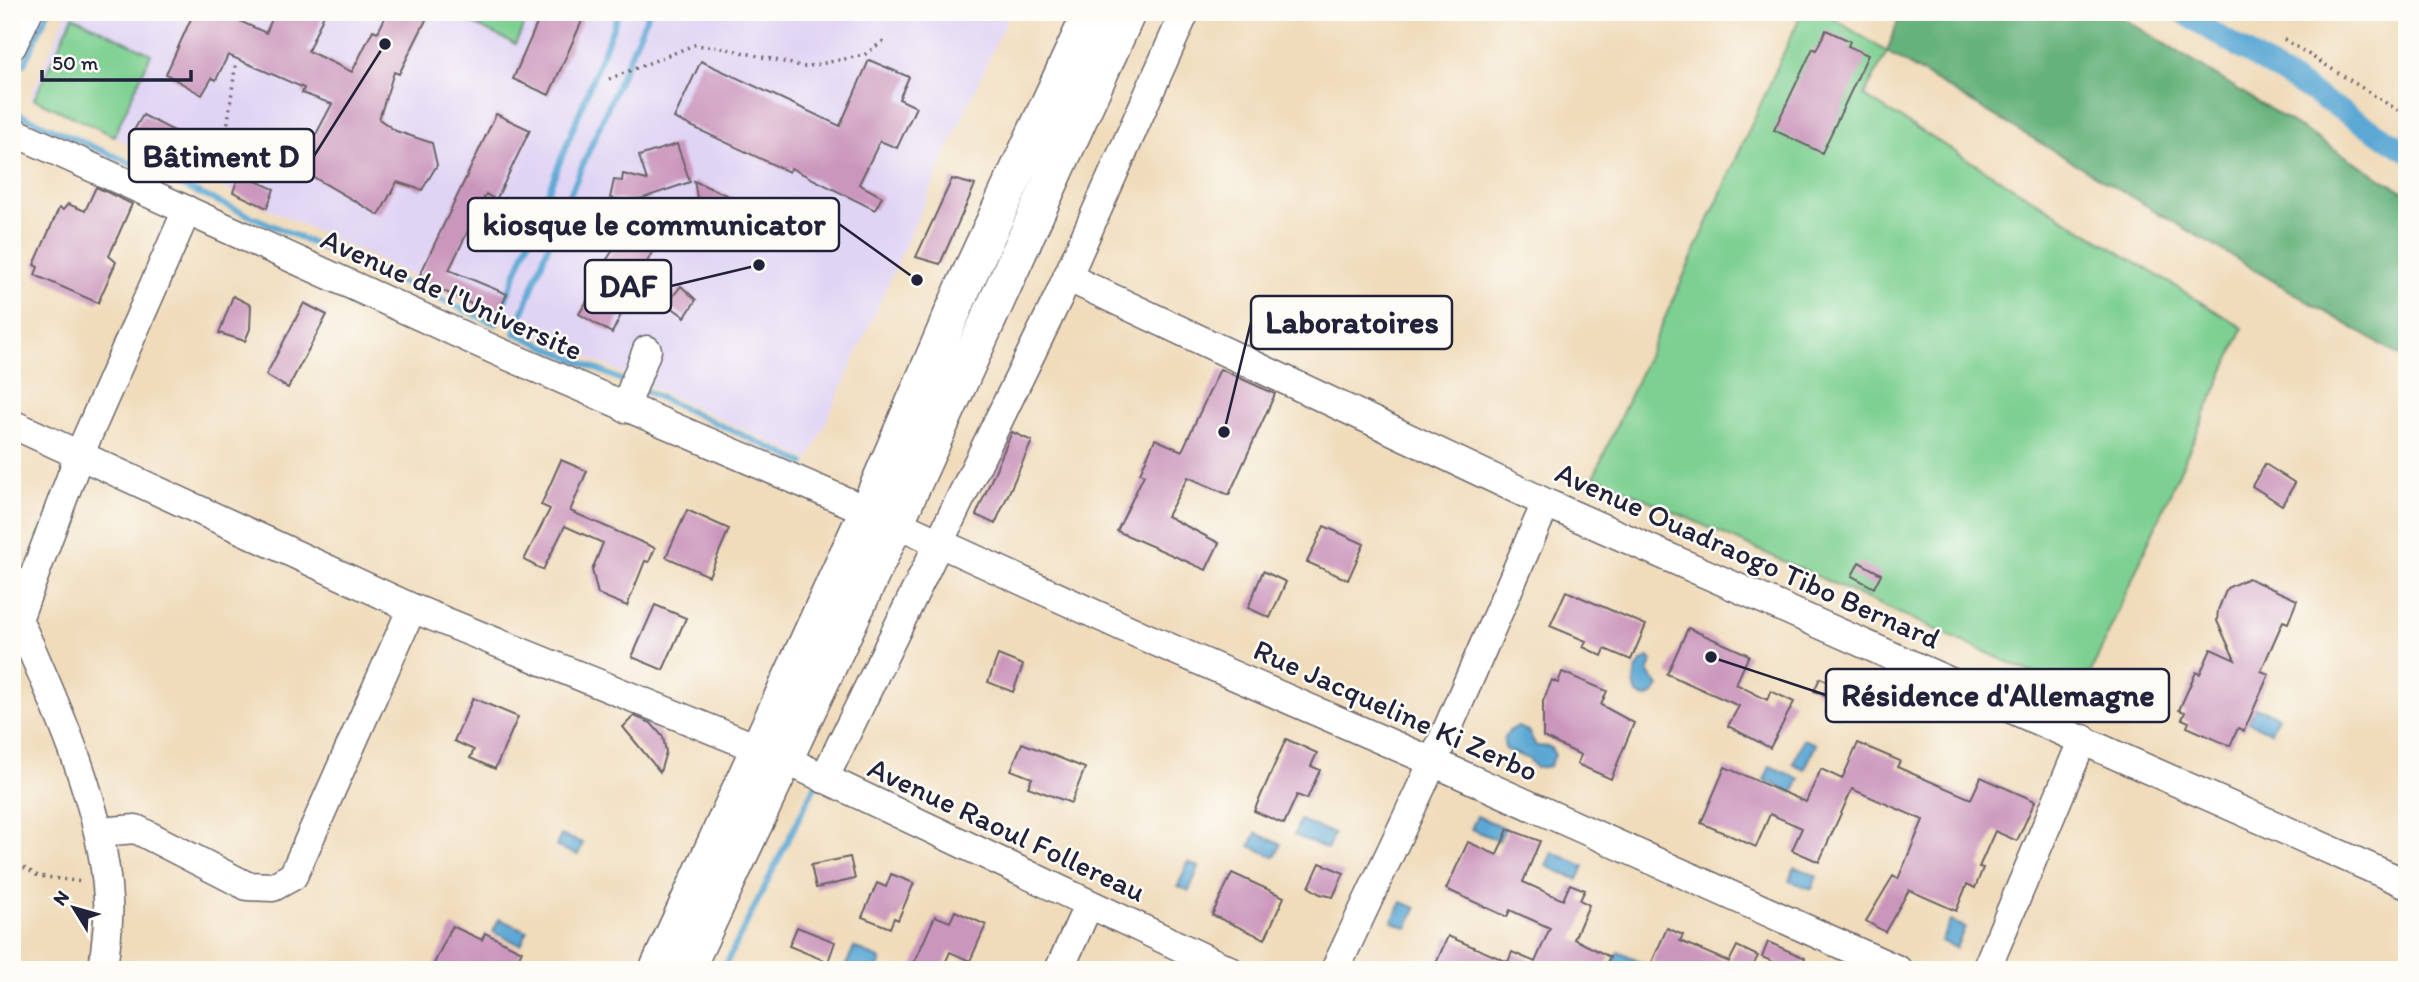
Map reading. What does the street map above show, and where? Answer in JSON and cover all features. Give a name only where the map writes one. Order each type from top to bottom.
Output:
[{"type":"main road","points":[[882,517],[964,286],[1091,12]]},
{"type":"main road","points":[[657,970],[770,754],[882,517],[1128,12]]},
{"type":"main road","points":[[686,970],[770,754]]},
{"type":"street","points":[[12,46],[28,12]]},
{"type":"street","points":[[824,779],[1068,277],[1185,12]]},
{"type":"street","name":"Avenue de l'Universite","points":[[12,131],[625,408],[882,517]]},
{"type":"street","points":[[103,970],[108,901],[97,832],[58,704],[15,619],[80,453],[187,209]]},
{"type":"street","name":"Avenue Ouadraogo Tibo Bernard","points":[[1068,277],[1546,503],[2407,884]]},
{"type":"street","points":[[625,408],[647,350]]},
{"type":"street","name":"Avenue Raoul Follereau","points":[[12,424],[412,608],[770,754],[1088,906],[1229,970]]},
{"type":"street","points":[[1335,970],[1433,762],[1546,503]]},
{"type":"street","name":"Rue Jacqueline Ki Zerbo","points":[[882,517],[1898,970]]},
{"type":"street","points":[[97,832],[136,829],[247,886],[273,887],[293,876],[412,608]]},
{"type":"street","points":[[1986,970],[2083,740]]},
{"type":"street","points":[[1059,970],[1088,906]]},
{"type":"path","points":[[609,79],[694,45],[724,48],[805,68],[864,55],[886,39]]},
{"type":"path","points":[[2284,39],[2407,116]]},
{"type":"path","points":[[225,144],[236,61]]},
{"type":"path","points":[[12,860],[38,876],[79,883],[105,875]]},
{"type":"shaded area","points":[[67,12],[1010,12],[809,460],[30,98]]},
{"type":"green space","points":[[458,12],[531,12],[515,44],[457,16]]},
{"type":"green space","points":[[1802,12],[1823,12],[1887,52],[1864,96],[2243,328],[2081,695],[1594,476]]},
{"type":"green space","points":[[1901,12],[2113,12],[2407,194],[2407,360],[1887,52]]},
{"type":"green space","points":[[73,16],[151,54],[114,136],[34,99]]},
{"type":"water","points":[[1649,657],[1652,661],[1648,673],[1659,686],[1654,694],[1645,698],[1637,694],[1634,678],[1637,668]]},
{"type":"water","points":[[2255,707],[2278,716],[2271,732],[2248,722]]},
{"type":"water","points":[[1518,727],[1528,731],[1536,746],[1550,747],[1555,755],[1550,766],[1536,768],[1529,759],[1506,750],[1506,736],[1510,730]]},
{"type":"water","points":[[1803,739],[1816,744],[1805,769],[1793,764]]},
{"type":"water","points":[[1770,766],[1800,779],[1793,793],[1764,780]]},
{"type":"water","points":[[1477,816],[1505,828],[1499,841],[1471,829]]},
{"type":"water","points":[[1300,820],[1334,834],[1327,849],[1294,835]]},
{"type":"water","points":[[1256,833],[1281,844],[1275,857],[1250,846]]},
{"type":"water","points":[[561,835],[583,843],[578,855],[556,847]]},
{"type":"water","points":[[1552,852],[1584,866],[1578,880],[1546,866]]},
{"type":"water","points":[[1188,862],[1199,867],[1189,891],[1178,886]]},
{"type":"water","points":[[1795,867],[1817,876],[1812,889],[1789,881]]},
{"type":"water","points":[[1402,902],[1416,908],[1407,928],[1392,921]]},
{"type":"water","points":[[499,919],[527,931],[521,945],[493,932]]},
{"type":"water","points":[[1950,921],[1965,927],[1956,948],[1941,941]]},
{"type":"water","points":[[854,947],[881,960],[877,970],[856,970],[846,965]]},
{"type":"water","points":[[1618,952],[1651,967],[1650,970],[1610,969]]},
{"type":"building","points":[[194,12],[220,12],[266,33],[275,12],[325,12],[308,51],[352,72],[373,30],[378,32],[388,12],[430,12],[399,74],[394,72],[379,119],[396,131],[432,143],[437,165],[422,190],[397,182],[379,215],[298,168],[332,104],[302,93],[304,88],[228,55],[216,80],[212,78],[202,95],[166,74]]},
{"type":"building","points":[[542,12],[586,12],[549,95],[513,79]]},
{"type":"building","points":[[1826,30],[1850,41],[1848,46],[1868,55],[1822,153],[1774,130],[1813,48],[1816,50]]},
{"type":"building","points":[[869,60],[909,77],[899,99],[916,107],[897,148],[880,141],[859,184],[882,197],[875,210],[791,168],[789,172],[674,118],[701,61],[840,126]]},
{"type":"building","points":[[496,114],[530,130],[496,200],[486,194],[449,270],[507,294],[497,316],[418,279]]},
{"type":"building","points":[[143,115],[211,150],[203,169],[169,153],[167,157],[131,135]]},
{"type":"building","points":[[677,144],[690,182],[631,202],[610,198],[614,180],[622,181],[623,174],[647,180],[639,156]]},
{"type":"building","points":[[240,174],[274,189],[267,208],[233,192]]},
{"type":"building","points":[[952,179],[975,185],[940,264],[916,257]]},
{"type":"building","points":[[694,181],[747,204],[739,220],[698,203]]},
{"type":"building","points":[[96,187],[132,204],[109,256],[116,262],[98,303],[35,275],[38,267],[34,265],[59,208],[63,210],[68,204],[85,211]]},
{"type":"building","points":[[624,233],[654,248],[612,333],[579,314],[593,292],[596,294],[611,264],[606,261]]},
{"type":"building","points":[[681,286],[696,300],[685,317],[667,304]]},
{"type":"building","points":[[233,296],[251,305],[250,329],[245,341],[219,333]]},
{"type":"building","points":[[304,303],[327,315],[288,388],[266,375]]},
{"type":"building","points":[[1220,369],[1275,394],[1229,495],[1188,477],[1167,516],[1219,543],[1206,570],[1117,531],[1144,475],[1140,473],[1155,439],[1182,451]]},
{"type":"building","points":[[1012,432],[1032,441],[995,524],[976,515]]},
{"type":"building","points":[[561,460],[587,471],[570,511],[655,548],[649,562],[645,561],[627,606],[598,594],[592,570],[603,543],[565,526],[543,570],[524,560],[550,509],[541,505]]},
{"type":"building","points":[[2265,464],[2295,483],[2282,505],[2252,486]]},
{"type":"building","points":[[687,510],[729,529],[709,576],[666,557]]},
{"type":"building","points":[[1324,526],[1364,544],[1348,580],[1307,562]]},
{"type":"building","points":[[1859,562],[1881,574],[1874,588],[1852,576]]},
{"type":"building","points":[[1263,571],[1286,582],[1270,618],[1248,608]]},
{"type":"building","points":[[2248,578],[2297,600],[2288,623],[2283,621],[2261,671],[2269,674],[2244,731],[2238,728],[2230,746],[2187,727],[2189,722],[2182,719],[2185,712],[2179,710],[2196,672],[2200,674],[2211,649],[2235,660],[2217,621],[2218,610],[2227,588]]},
{"type":"building","points":[[1566,591],[1646,625],[1631,660],[1605,649],[1602,656],[1583,647],[1586,641],[1550,626]]},
{"type":"building","points":[[655,605],[686,618],[663,670],[632,657]]},
{"type":"building","points":[[1688,628],[1749,655],[1736,684],[1767,700],[1771,691],[1794,702],[1770,748],[1728,726],[1739,706],[1667,674]]},
{"type":"building","points":[[998,655],[1023,665],[1013,692],[988,682]]},
{"type":"building","points":[[1562,672],[1607,691],[1601,705],[1634,723],[1611,779],[1577,764],[1581,755],[1543,737],[1543,701],[1552,680],[1558,683]]},
{"type":"building","points":[[1820,678],[1862,696],[1856,710],[1845,705],[1839,718],[1825,712],[1831,699],[1814,691]]},
{"type":"building","points":[[473,698],[518,717],[495,769],[470,758],[474,750],[454,741]]},
{"type":"building","points":[[634,716],[651,723],[663,737],[666,752],[660,772],[623,727]]},
{"type":"building","points":[[1286,739],[1317,753],[1311,766],[1320,770],[1307,799],[1297,795],[1284,824],[1254,811]]},
{"type":"building","points":[[1022,743],[1085,768],[1071,803],[1028,787],[1032,778],[1011,770]]},
{"type":"building","points":[[1858,743],[1900,761],[1897,767],[1971,799],[1981,777],[2035,801],[2017,841],[1995,831],[1979,867],[1983,868],[1975,888],[1967,884],[1956,911],[1909,890],[1885,932],[1866,921],[1893,876],[1898,879],[1923,820],[1852,789],[1819,862],[1792,850],[1802,828],[1770,814],[1756,847],[1701,823],[1725,767],[1806,802],[1821,769],[1842,779]]},
{"type":"building","points":[[1508,829],[1540,841],[1523,882],[1563,900],[1570,884],[1585,890],[1580,900],[1589,905],[1574,939],[1610,957],[1604,970],[1433,970],[1448,936],[1508,962],[1512,952],[1535,962],[1550,928],[1510,910],[1507,917],[1446,889],[1468,842],[1497,855]]},
{"type":"building","points":[[850,857],[855,879],[816,888],[811,865]]},
{"type":"building","points":[[1320,863],[1344,873],[1333,897],[1320,894],[1309,887]]},
{"type":"building","points":[[1232,873],[1284,897],[1265,939],[1212,915]]},
{"type":"building","points":[[891,874],[914,883],[898,920],[894,918],[890,928],[862,917],[877,883],[886,887]]},
{"type":"building","points":[[955,911],[986,925],[970,961],[950,952],[942,970],[911,970],[935,916],[950,922]]},
{"type":"building","points":[[452,926],[482,940],[485,933],[522,951],[513,970],[495,964],[492,970],[431,970]]},
{"type":"building","points":[[797,927],[835,942],[828,962],[789,946]]},
{"type":"building","points":[[1667,928],[1683,935],[1680,941],[1729,962],[1737,946],[1758,956],[1751,970],[1670,970],[1652,962]]},
{"type":"building","points":[[1768,942],[1805,958],[1800,970],[1791,970],[1762,957]]},
{"type":"waterway","points":[[24,64],[48,12]]},
{"type":"waterway","points":[[12,111],[496,324],[619,12]]},
{"type":"waterway","points":[[628,383],[515,333],[552,236],[649,12]]},
{"type":"waterway","points":[[2181,12],[2407,151]]},
{"type":"waterway","points":[[641,389],[804,463]]},
{"type":"waterway","points":[[723,970],[816,784]]},
{"type":"place","name":"Bâtiment D","points":[[385,44]]},
{"type":"place","name":"DAF","points":[[759,265]]},
{"type":"place","name":"kiosque le communicator","points":[[917,280]]},
{"type":"place","name":"Laboratoires","points":[[1224,432]]},
{"type":"place","name":"Résidence d'Allemagne","points":[[1711,657]]}]
